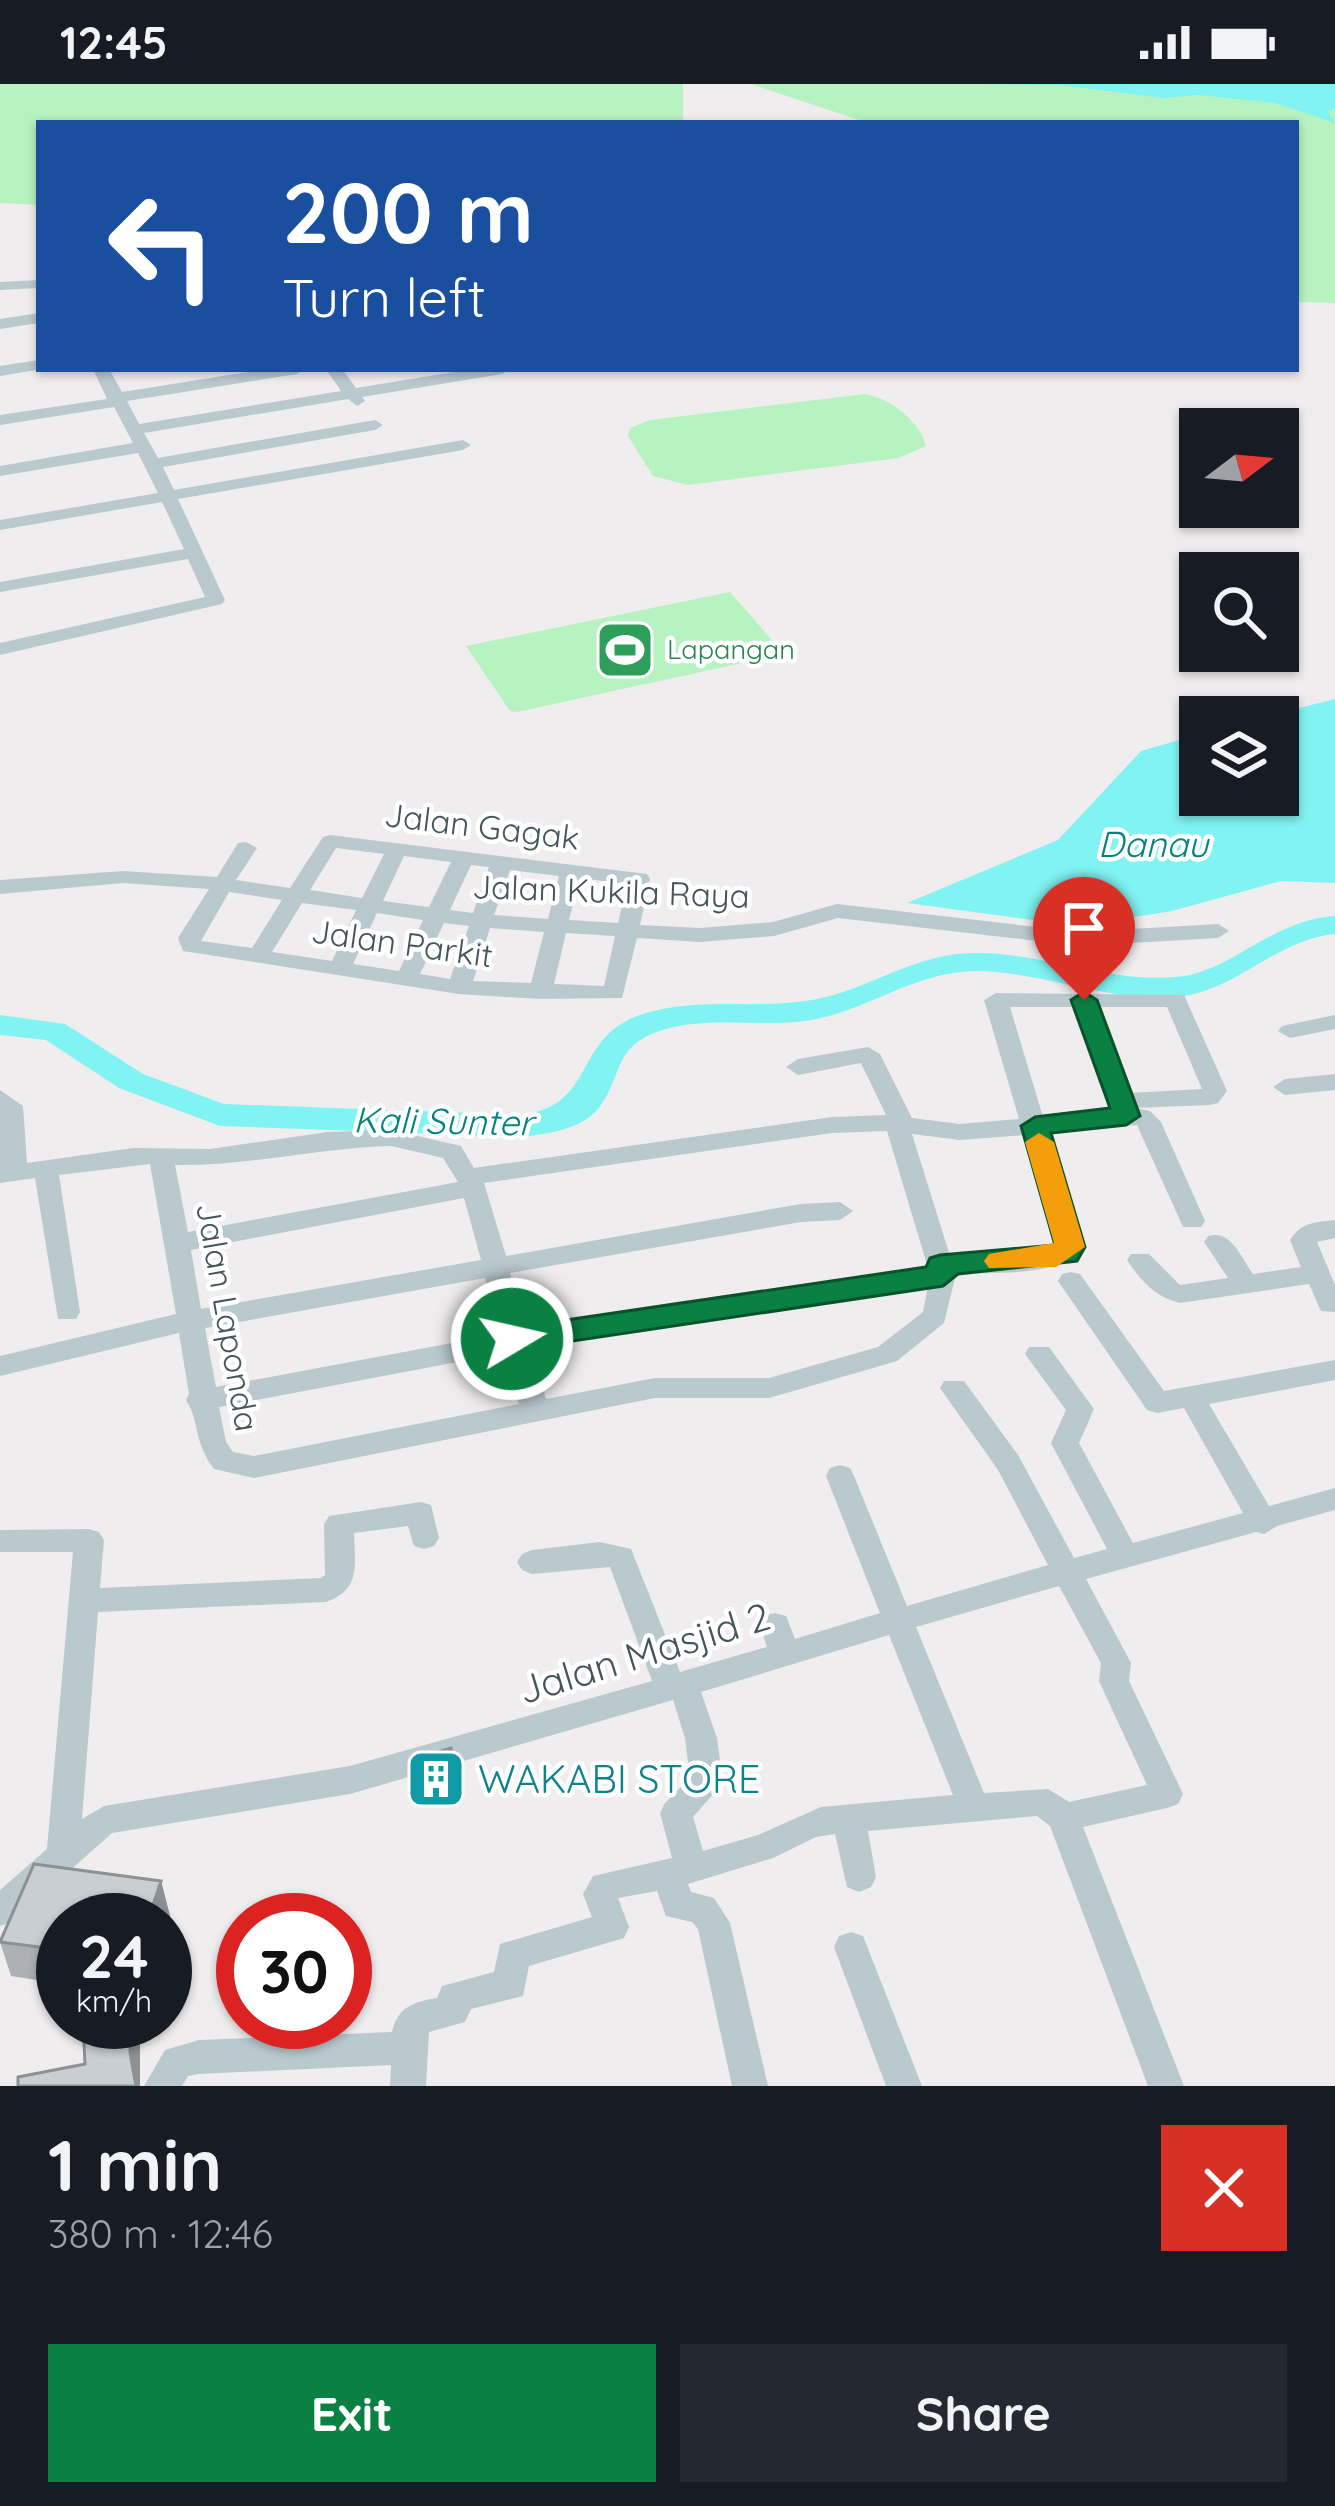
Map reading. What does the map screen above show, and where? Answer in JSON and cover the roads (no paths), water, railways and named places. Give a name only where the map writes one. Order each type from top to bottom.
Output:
[{"type":"street","points":[[0,286],[36,284]]},
{"type":"street","points":[[0,324],[36,318]]},
{"type":"street","points":[[0,371],[36,365]]},
{"type":"street","points":[[0,649],[216,600],[105,372]]},
{"type":"street","points":[[0,420],[280,372]]},
{"type":"street","points":[[336,372],[399,455]]},
{"type":"street","points":[[131,430],[484,372]]},
{"type":"street","points":[[153,464],[375,425]]},
{"type":"street","points":[[0,525],[463,445]]},
{"type":"street","points":[[0,471],[142,447]]},
{"type":"street","points":[[0,587],[192,553]]},
{"type":"street","name":"Jalan Gagak","points":[[294,894],[326,843],[639,879],[630,930]]},
{"type":"street","points":[[223,884],[246,848]]},
{"type":"street","points":[[340,967],[396,851]]},
{"type":"street","points":[[407,978],[463,859]]},
{"type":"street","points":[[459,987],[501,863]]},
{"type":"street","points":[[540,992],[571,870]]},
{"type":"street","name":"Jalan Kukila Raya","points":[[0,886],[123,878],[223,884],[480,921],[630,930],[748,932],[845,911],[1080,939],[1218,931]]},
{"type":"street","name":"Jalan Parkit","points":[[223,884],[188,942],[196,949],[459,987],[614,993],[630,930]]},
{"type":"street","points":[[258,956],[294,894]]},
{"type":"street","points":[[1084,1000],[1123,1108],[1149,1122],[1192,1221]]},
{"type":"street","points":[[178,1244],[472,1183],[832,1125],[900,1124],[960,1132],[1035,1126],[1209,1097],[1215,1090],[1176,1000],[994,1004],[1035,1126],[1070,1247],[1066,1254],[512,1339],[200,1400]]},
{"type":"street","points":[[1290,1031],[1335,1022]]},
{"type":"street","points":[[0,1097],[11,1106],[7,1174],[161,1154],[209,1157],[391,1138],[452,1152],[472,1183],[535,1411],[656,1388],[770,1388],[869,1363],[902,1345],[934,1316],[942,1270],[900,1124],[868,1054],[798,1067]]},
{"type":"street","points":[[1285,1087],[1335,1082]]},
{"type":"street","name":"Jalan Laponda","points":[[161,1154],[200,1400],[216,1454],[224,1461],[254,1467],[535,1411]]},
{"type":"street","points":[[46,1169],[67,1312]]},
{"type":"street","points":[[0,1366],[188,1321],[840,1211]]},
{"type":"street","points":[[1330,1304],[1304,1236],[1335,1229]]},
{"type":"street","points":[[1217,1242],[1246,1283]]},
{"type":"street","points":[[1140,1260],[1173,1293],[1316,1274]]},
{"type":"street","points":[[1071,1281],[1154,1402],[1335,1370]]},
{"type":"street","points":[[1039,1354],[1080,1408],[1065,1443],[1126,1557]]},
{"type":"street","points":[[954,1388],[1008,1463],[1116,1663],[1114,1681],[1167,1794],[1063,1818]]},
{"type":"street","points":[[1190,1395],[1264,1523]]},
{"type":"street","points":[[840,1475],[973,1805]]},
{"type":"street","name":"Jalan Masjid 2","points":[[0,1911],[104,1820],[350,1780],[677,1686],[780,1640],[896,1623],[1264,1523],[1335,1499]]},
{"type":"street","points":[[84,1601],[326,1589],[340,1581],[339,1525],[422,1513],[424,1538]]},
{"type":"street","points":[[0,1540],[89,1540],[63,1853]]},
{"type":"street","points":[[532,1562],[600,1554],[621,1557],[701,1738],[707,1783],[676,1813],[681,1872],[678,1906],[702,1909],[713,1923],[750,2086]]},
{"type":"street","points":[[408,2086],[410,2027],[419,2018],[453,2011],[454,1997],[511,1985],[512,1955],[612,1927],[601,1888],[681,1872],[768,1846],[798,1826],[973,1805],[1048,1803],[1063,1818],[1166,2086]]},
{"type":"street","points":[[849,1818],[859,1877]]},
{"type":"street","points":[[851,1947],[904,2086]]},
{"type":"street","points":[[162,2086],[177,2062],[199,2057],[406,2048]]},
{"type":"water","points":[[971,84],[1335,84],[1335,108],[1328,112],[1335,123],[1275,103],[1199,95],[1162,98],[1061,85]]},
{"type":"water","name":"Danau","points":[[1335,699],[1335,883],[1281,881],[1172,911],[1078,926],[907,903],[1058,840],[1141,751],[1179,740],[1179,816],[1299,816],[1299,708]]},
{"type":"waterway","name":"Kali Sunter","points":[[0,1025],[54,1031],[131,1081],[220,1115],[523,1126],[556,1121],[585,1103],[601,1064],[622,1038],[648,1023],[678,1016],[813,1010],[915,971],[951,963],[1007,964],[1122,985],[1178,987],[1219,975],[1292,933],[1335,925]]},
{"type":"place","name":"Lapangan","points":[[625,650]]},
{"type":"place","name":"WAKABI STORE","points":[[436,1779]]}]
